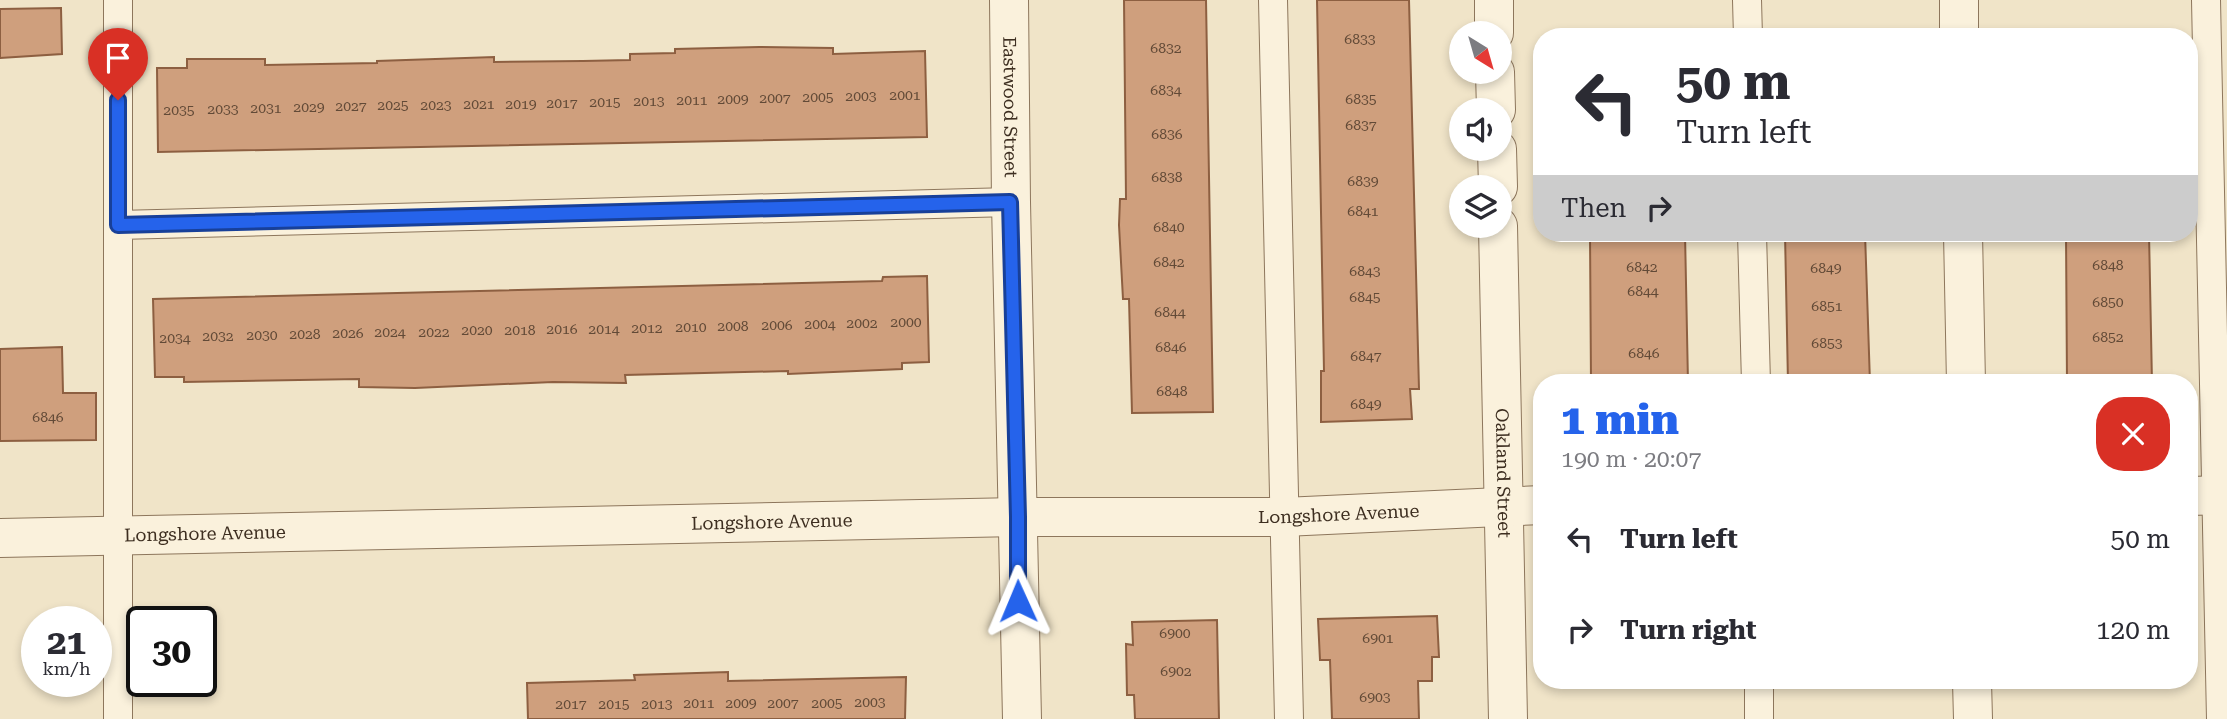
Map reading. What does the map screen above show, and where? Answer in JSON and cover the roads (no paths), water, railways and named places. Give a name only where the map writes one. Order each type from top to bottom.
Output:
[{"type":"street","name":"Eastwood Street","points":[[1009,0],[1010,202],[1022,719]]},
{"type":"street","points":[[1494,0],[1494,21]]},
{"type":"street","points":[[1959,0],[1959,28]]},
{"type":"street","name":"Oakland Street","points":[[1498,238],[1508,719]]},
{"type":"street","points":[[1963,242],[1966,374]]},
{"type":"street","name":"Longshore Avenue","points":[[0,538],[1018,517],[1284,517],[1533,505]]},
{"type":"street","points":[[1972,689],[1973,719]]},
{"type":"lane","points":[[118,0],[118,719]]},
{"type":"lane","points":[[1273,0],[1289,719]]},
{"type":"lane","points":[[1747,0],[1748,28]]},
{"type":"lane","points":[[2206,0],[2211,496],[2221,719]]},
{"type":"lane","points":[[118,225],[1010,202]]},
{"type":"lane","points":[[1752,242],[1756,374]]},
{"type":"lane","points":[[1759,689],[1759,719]]}]
